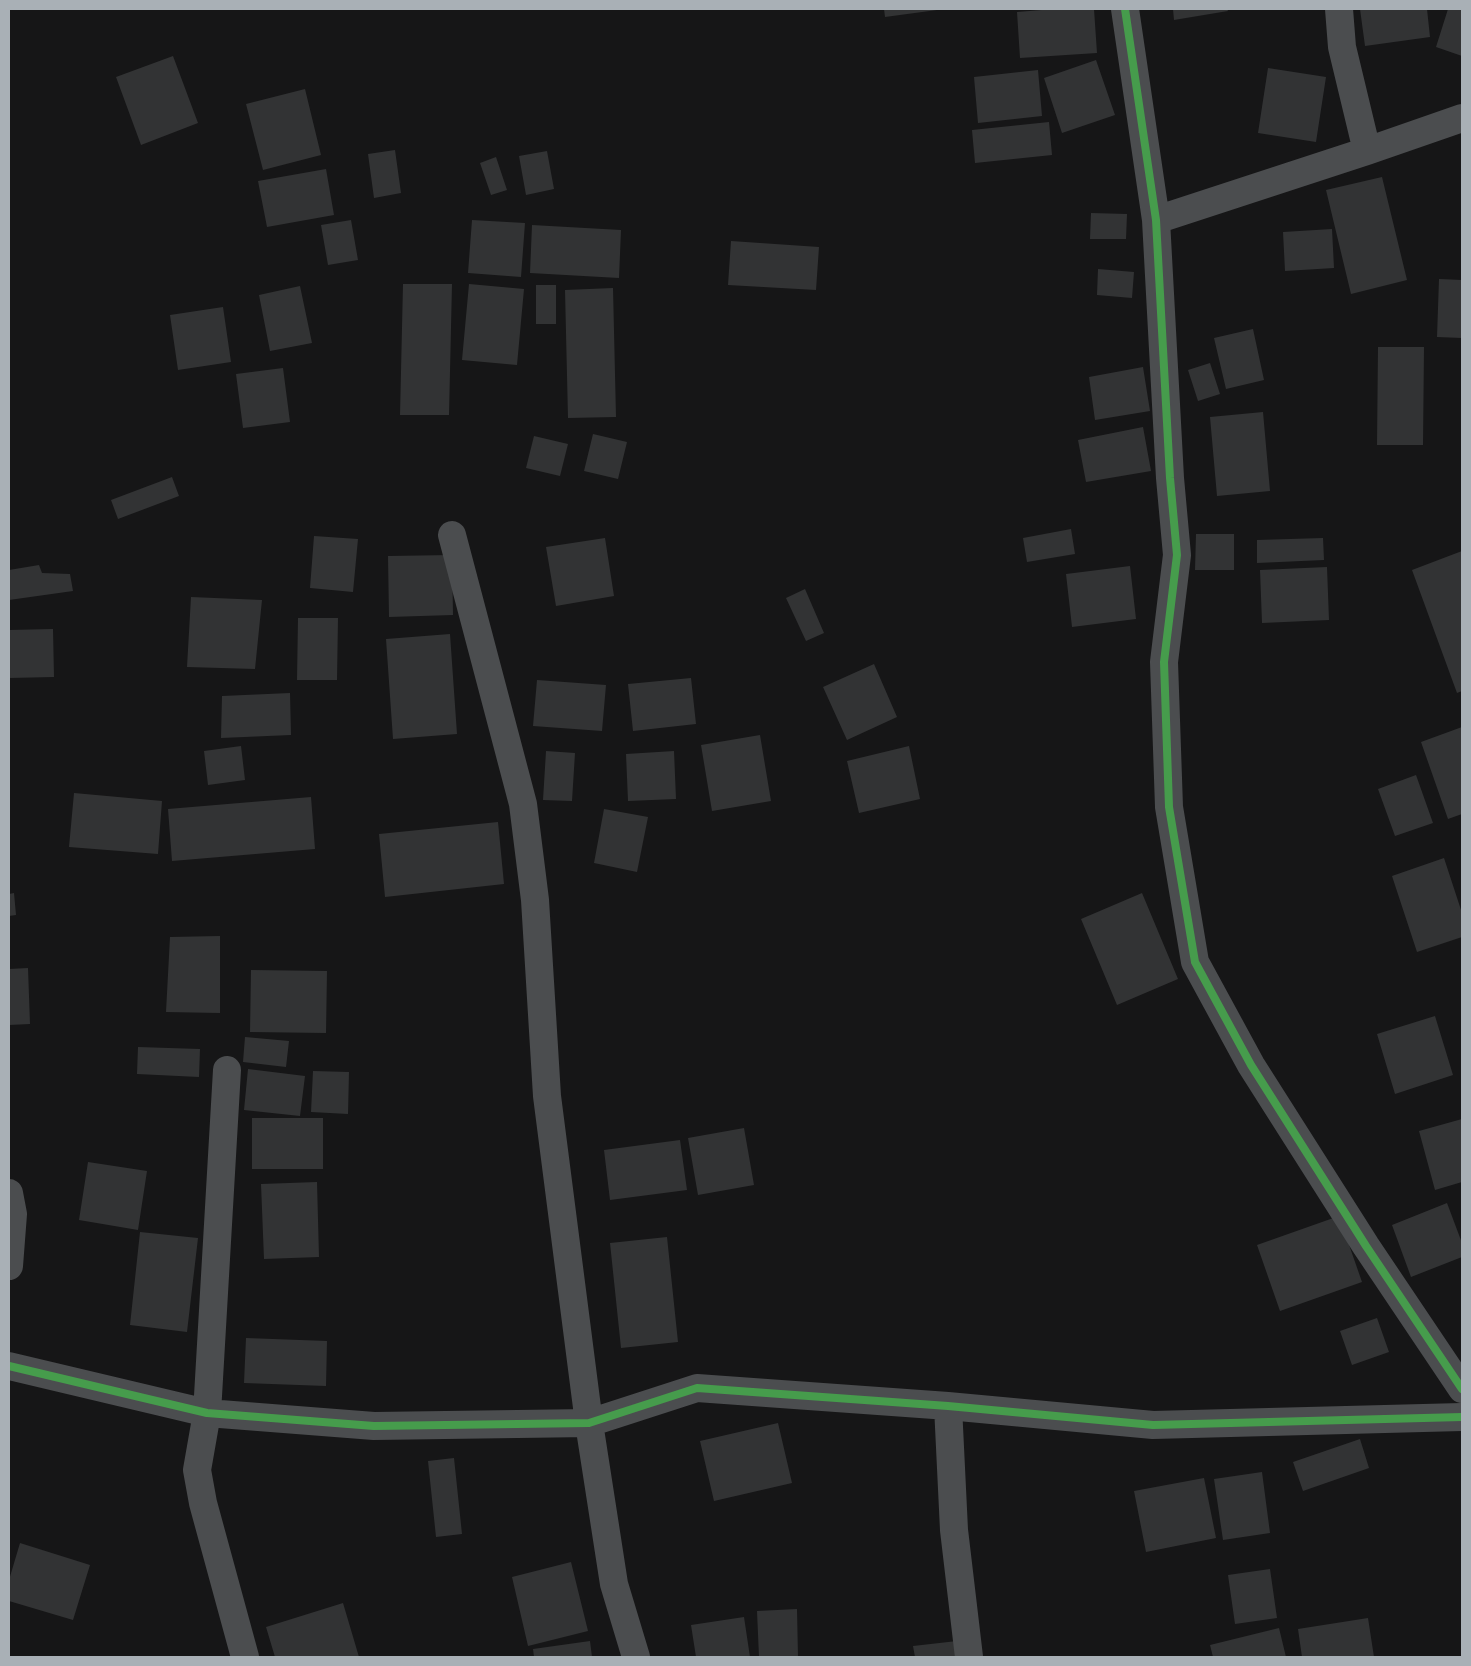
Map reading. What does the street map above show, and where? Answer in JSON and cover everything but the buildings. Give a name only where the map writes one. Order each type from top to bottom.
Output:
[{"type":"street","points":[[1124,9],[1156,220],[1170,478],[1177,555],[1164,662],[1170,807],[1195,962],[1251,1065],[1366,1246],[1462,1388]]},
{"type":"street","points":[[1339,9],[1342,48],[1368,152]]},
{"type":"street","points":[[1156,220],[1368,152],[1462,118]]},
{"type":"street","points":[[452,535],[523,804],[535,900],[547,1096],[590,1423],[614,1584],[636,1657]]},
{"type":"street","points":[[227,1070],[207,1413],[197,1470],[203,1503],[245,1657]]},
{"type":"street","points":[[9,1193],[13,1214],[9,1266]]},
{"type":"street","points":[[9,1366],[207,1413],[374,1426],[590,1423],[697,1388],[948,1406],[1153,1426],[1462,1417]]},
{"type":"street","points":[[948,1406],[954,1530],[969,1657]]},
{"type":"cycle path","points":[[1125,9],[1156,220],[1170,478],[1177,555],[1164,662],[1169,807],[1195,962],[1251,1065],[1366,1246],[1462,1389]]},
{"type":"cycle path","points":[[9,1366],[207,1413],[374,1426],[589,1423],[697,1388],[948,1406],[1153,1425],[1462,1417]]}]
